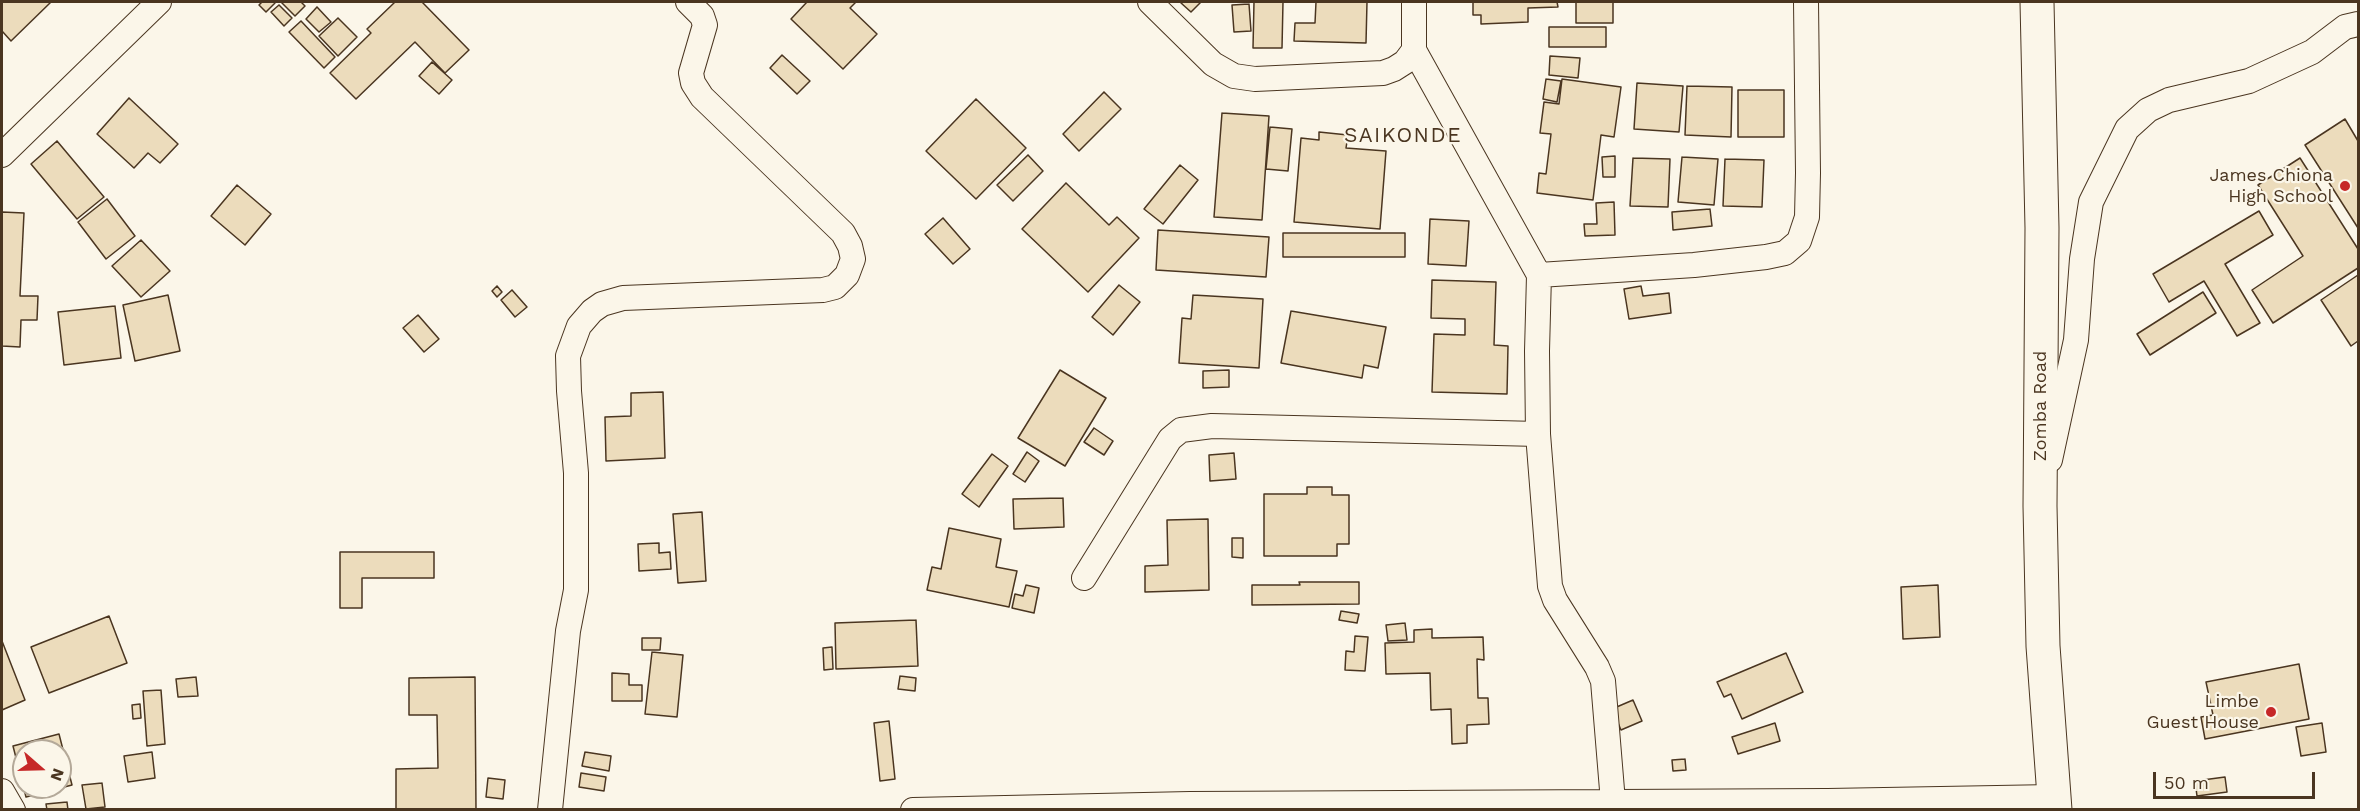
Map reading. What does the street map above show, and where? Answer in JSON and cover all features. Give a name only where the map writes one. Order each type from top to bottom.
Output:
[{"type":"highway","name":"Zomba Road","points":[[2037,2],[2042,228],[2040,506],[2043,646],[2054,803]]},
{"type":"street","points":[[2,155],[159,2]]},
{"type":"street","points":[[550,810],[568,632],[576,590],[576,472],[568,356],[579,326],[592,311],[602,304],[623,298],[823,290],[835,287],[847,275],[853,259],[850,246],[843,233],[702,98],[693,83],[691,73],[705,25],[702,16],[688,2]]},
{"type":"street","points":[[1150,2],[1214,64],[1234,76],[1255,79],[1383,73],[1405,62],[1414,50]]},
{"type":"street","points":[[1414,2],[1414,50],[1539,275],[1538,434],[1550,586],[1555,600],[1597,667],[1603,681],[1613,802]]},
{"type":"street","points":[[1539,275],[1694,265],[1766,257],[1785,253],[1799,241],[1807,217],[1806,2]]},
{"type":"street","points":[[2040,506],[2076,340],[2082,259],[2091,202],[2127,129],[2148,110],[2169,100],[2249,81],[2312,52],[2345,27],[2358,24]]},
{"type":"street","points":[[1084,578],[1170,439],[1181,430],[1212,426],[1538,434]]},
{"type":"street","points":[[2,791],[13,810]]},
{"type":"street","points":[[913,810],[1613,802],[2054,803]]},
{"type":"building","points":[[2,2],[51,2],[11,41],[2,31]]},
{"type":"building","points":[[262,2],[275,3],[266,12],[259,5]]},
{"type":"building","points":[[281,2],[301,2],[305,6],[295,16]]},
{"type":"building","points":[[395,2],[422,2],[469,50],[445,73],[415,42],[356,99],[330,73],[371,33],[367,29]]},
{"type":"building","points":[[807,2],[856,2],[850,8],[877,34],[843,69],[791,19]]},
{"type":"building","points":[[1201,2],[1191,12],[1181,3]]},
{"type":"building","points":[[1254,2],[1283,2],[1282,48],[1253,48]]},
{"type":"building","points":[[1316,2],[1367,2],[1366,43],[1294,41],[1295,23],[1315,23]]},
{"type":"building","points":[[1473,2],[1557,2],[1558,7],[1528,8],[1528,22],[1481,24],[1481,15],[1473,15]]},
{"type":"building","points":[[1576,2],[1613,2],[1613,23],[1576,23]]},
{"type":"building","points":[[1249,4],[1251,31],[1234,32],[1232,5]]},
{"type":"building","points":[[279,5],[292,18],[284,26],[271,12]]},
{"type":"building","points":[[317,7],[331,22],[319,32],[306,19]]},
{"type":"building","points":[[338,18],[357,37],[338,56],[319,36]]},
{"type":"building","points":[[301,21],[335,57],[324,68],[289,32]]},
{"type":"building","points":[[1549,27],[1606,27],[1606,47],[1549,47]]},
{"type":"building","points":[[782,55],[810,81],[797,94],[770,68]]},
{"type":"building","points":[[1550,56],[1580,58],[1578,78],[1549,75]]},
{"type":"building","points":[[432,62],[452,80],[439,94],[419,76]]},
{"type":"building","points":[[1546,79],[1561,81],[1557,102],[1543,99]]},
{"type":"building","points":[[1562,79],[1621,87],[1614,137],[1601,135],[1593,200],[1537,193],[1539,173],[1546,174],[1551,134],[1540,133],[1544,102],[1559,104]]},
{"type":"building","points":[[1637,83],[1683,86],[1679,132],[1634,129]]},
{"type":"building","points":[[1687,86],[1732,87],[1731,137],[1685,135]]},
{"type":"building","points":[[1738,90],[1784,90],[1784,137],[1738,137]]},
{"type":"building","points":[[1104,92],[1121,109],[1079,151],[1063,134]]},
{"type":"building","points":[[129,98],[178,144],[160,163],[148,153],[134,168],[97,134]]},
{"type":"building","points":[[976,99],[1026,148],[976,199],[926,151]]},
{"type":"building","points":[[1222,113],[1269,116],[1262,220],[1214,217]]},
{"type":"building","name":"James Chiona High School","points":[[2345,119],[2358,141],[2358,228],[2305,145]]},
{"type":"building","points":[[1270,127],[1292,129],[1288,171],[1266,169]]},
{"type":"building","points":[[1319,132],[1348,135],[1346,148],[1386,151],[1380,229],[1294,222],[1301,138],[1319,140]]},
{"type":"building","points":[[57,141],[104,197],[77,219],[31,164]]},
{"type":"building","points":[[1028,155],[1043,171],[1013,201],[997,185]]},
{"type":"building","points":[[1615,156],[1615,177],[1603,177],[1602,157]]},
{"type":"building","points":[[1682,157],[1718,159],[1714,205],[1678,202]]},
{"type":"building","points":[[1633,158],[1670,159],[1668,207],[1630,206]]},
{"type":"building","points":[[2300,158],[2358,249],[2358,268],[2273,323],[2252,290],[2303,256],[2258,185]]},
{"type":"building","points":[[1725,159],[1764,160],[1762,207],[1723,206]]},
{"type":"building","points":[[1180,165],[1198,180],[1163,224],[1144,209]]},
{"type":"building","points":[[1066,183],[1109,225],[1117,217],[1139,238],[1088,292],[1022,229]]},
{"type":"building","points":[[237,185],[271,214],[245,245],[211,216]]},
{"type":"building","points":[[107,199],[135,236],[106,259],[78,222]]},
{"type":"building","points":[[1614,202],[1615,235],[1585,236],[1584,224],[1597,224],[1596,203]]},
{"type":"building","points":[[1710,209],[1712,226],[1673,230],[1672,212]]},
{"type":"building","points":[[2259,211],[2273,235],[2225,264],[2260,323],[2237,336],[2204,281],[2169,302],[2153,274]]},
{"type":"building","points":[[2,212],[24,213],[20,296],[38,296],[37,320],[21,320],[20,347],[2,346]]},
{"type":"building","points":[[943,218],[970,249],[953,264],[925,234]]},
{"type":"building","points":[[1430,219],[1469,221],[1466,266],[1428,264]]},
{"type":"building","points":[[1158,230],[1269,237],[1266,277],[1156,270]]},
{"type":"building","points":[[1283,233],[1405,233],[1405,257],[1283,257]]},
{"type":"building","points":[[141,240],[170,271],[141,297],[112,266]]},
{"type":"building","points":[[2358,275],[2358,341],[2351,346],[2321,300]]},
{"type":"building","points":[[1432,280],[1496,282],[1494,345],[1508,346],[1507,394],[1432,392],[1434,334],[1465,335],[1465,319],[1431,318]]},
{"type":"building","points":[[1119,285],[1140,302],[1113,335],[1092,317]]},
{"type":"building","points":[[497,286],[502,292],[497,297],[492,291]]},
{"type":"building","points":[[1641,286],[1643,296],[1669,293],[1671,313],[1629,319],[1624,289]]},
{"type":"building","points":[[512,290],[527,307],[515,317],[501,300]]},
{"type":"building","points":[[2203,292],[2216,313],[2150,355],[2137,334]]},
{"type":"building","points":[[168,295],[180,351],[135,361],[123,305]]},
{"type":"building","points":[[1193,295],[1263,299],[1259,368],[1179,363],[1182,318],[1191,319]]},
{"type":"building","points":[[115,306],[121,358],[64,365],[58,312]]},
{"type":"building","points":[[1291,311],[1386,327],[1378,368],[1364,365],[1362,378],[1281,363]]},
{"type":"building","points":[[418,315],[439,339],[424,352],[403,328]]},
{"type":"building","points":[[1060,370],[1106,398],[1065,466],[1018,438]]},
{"type":"building","points":[[1229,370],[1229,387],[1203,388],[1203,371]]},
{"type":"building","points":[[663,392],[665,458],[606,461],[605,417],[631,416],[631,393]]},
{"type":"building","points":[[1094,428],[1113,441],[1104,455],[1084,442]]},
{"type":"building","points":[[1027,452],[1039,461],[1025,482],[1013,474]]},
{"type":"building","points":[[1234,453],[1236,479],[1210,481],[1209,455]]},
{"type":"building","points":[[992,454],[1008,466],[979,507],[962,494]]},
{"type":"building","points":[[1307,487],[1332,487],[1332,495],[1349,495],[1349,544],[1337,544],[1337,556],[1264,556],[1264,494],[1307,494]]},
{"type":"building","points":[[1063,498],[1064,527],[1014,529],[1013,499]]},
{"type":"building","points":[[702,512],[706,581],[678,583],[673,514]]},
{"type":"building","points":[[1208,519],[1209,590],[1145,592],[1145,566],[1168,565],[1167,520]]},
{"type":"building","points":[[949,528],[1001,539],[996,567],[1017,571],[1009,607],[927,590],[932,567],[941,569]]},
{"type":"building","points":[[1232,538],[1243,538],[1243,558],[1232,557]]},
{"type":"building","points":[[659,543],[659,553],[670,552],[671,569],[639,571],[638,544]]},
{"type":"building","points":[[340,552],[434,552],[434,578],[362,578],[362,608],[340,608]]},
{"type":"building","points":[[1299,582],[1359,582],[1359,604],[1252,605],[1252,585],[1300,585]]},
{"type":"building","points":[[1026,585],[1039,588],[1034,613],[1012,608],[1015,594],[1023,596]]},
{"type":"building","points":[[1938,585],[1940,637],[1903,639],[1901,587]]},
{"type":"building","points":[[1341,611],[1359,614],[1357,623],[1339,620]]},
{"type":"building","points":[[109,616],[127,663],[49,693],[31,647]]},
{"type":"building","points":[[916,620],[918,666],[836,669],[835,623]]},
{"type":"building","points":[[1405,623],[1407,640],[1388,641],[1386,625]]},
{"type":"building","points":[[1432,629],[1432,638],[1483,637],[1484,660],[1477,659],[1478,698],[1488,698],[1489,724],[1467,725],[1467,743],[1452,744],[1451,709],[1431,710],[1430,673],[1386,674],[1385,643],[1414,642],[1414,630]]},
{"type":"building","points":[[1355,636],[1368,637],[1365,671],[1345,670],[1346,651],[1354,652]]},
{"type":"building","points":[[642,638],[661,638],[660,650],[642,650]]},
{"type":"building","points":[[2,641],[25,700],[2,710]]},
{"type":"building","points":[[832,647],[833,669],[824,670],[823,648]]},
{"type":"building","points":[[652,652],[683,655],[677,717],[645,714]]},
{"type":"building","points":[[1786,653],[1803,692],[1742,719],[1731,694],[1724,697],[1717,682]]},
{"type":"building","points":[[2299,664],[2309,719],[2205,739],[2201,717],[2213,715],[2206,682]]},
{"type":"building","points":[[612,673],[629,674],[629,685],[642,685],[642,701],[612,701]]},
{"type":"building","points":[[900,676],[916,678],[915,691],[898,689]]},
{"type":"building","points":[[196,677],[198,696],[178,697],[176,679]]},
{"type":"building","points":[[475,677],[476,810],[396,810],[396,769],[438,768],[437,715],[409,715],[409,678]]},
{"type":"building","points":[[161,690],[165,744],[147,746],[143,691]]},
{"type":"building","points":[[1633,700],[1642,721],[1621,730],[1612,709]]},
{"type":"building","points":[[140,704],[141,718],[133,719],[132,705]]},
{"type":"building","points":[[889,721],[895,779],[880,781],[874,723]]},
{"type":"building","points":[[1775,723],[1780,741],[1738,754],[1732,737]]},
{"type":"building","points":[[2322,723],[2326,752],[2301,756],[2296,727]]},
{"type":"building","points":[[59,734],[60,739],[40,739]]},
{"type":"building","points":[[152,752],[155,778],[128,782],[124,756]]},
{"type":"building","points":[[585,752],[611,756],[609,771],[582,766]]},
{"type":"building","points":[[1685,759],[1686,770],[1673,771],[1672,760]]},
{"type":"building","points":[[581,773],[606,777],[604,791],[579,787]]},
{"type":"building","points":[[2225,777],[2227,792],[2197,796],[2195,781]]},
{"type":"building","points":[[488,778],[505,780],[503,799],[486,797]]},
{"type":"building","points":[[102,783],[105,807],[86,809],[82,785]]},
{"type":"building","points":[[67,802],[68,810],[47,810],[46,804]]},
{"type":"place","name":"James Chiona High School","points":[[2345,186]]},
{"type":"place","name":"Limbe Guest House","points":[[2271,712]]},
{"type":"district","name":"SAIKONDE","points":[[1403,136]]}]
